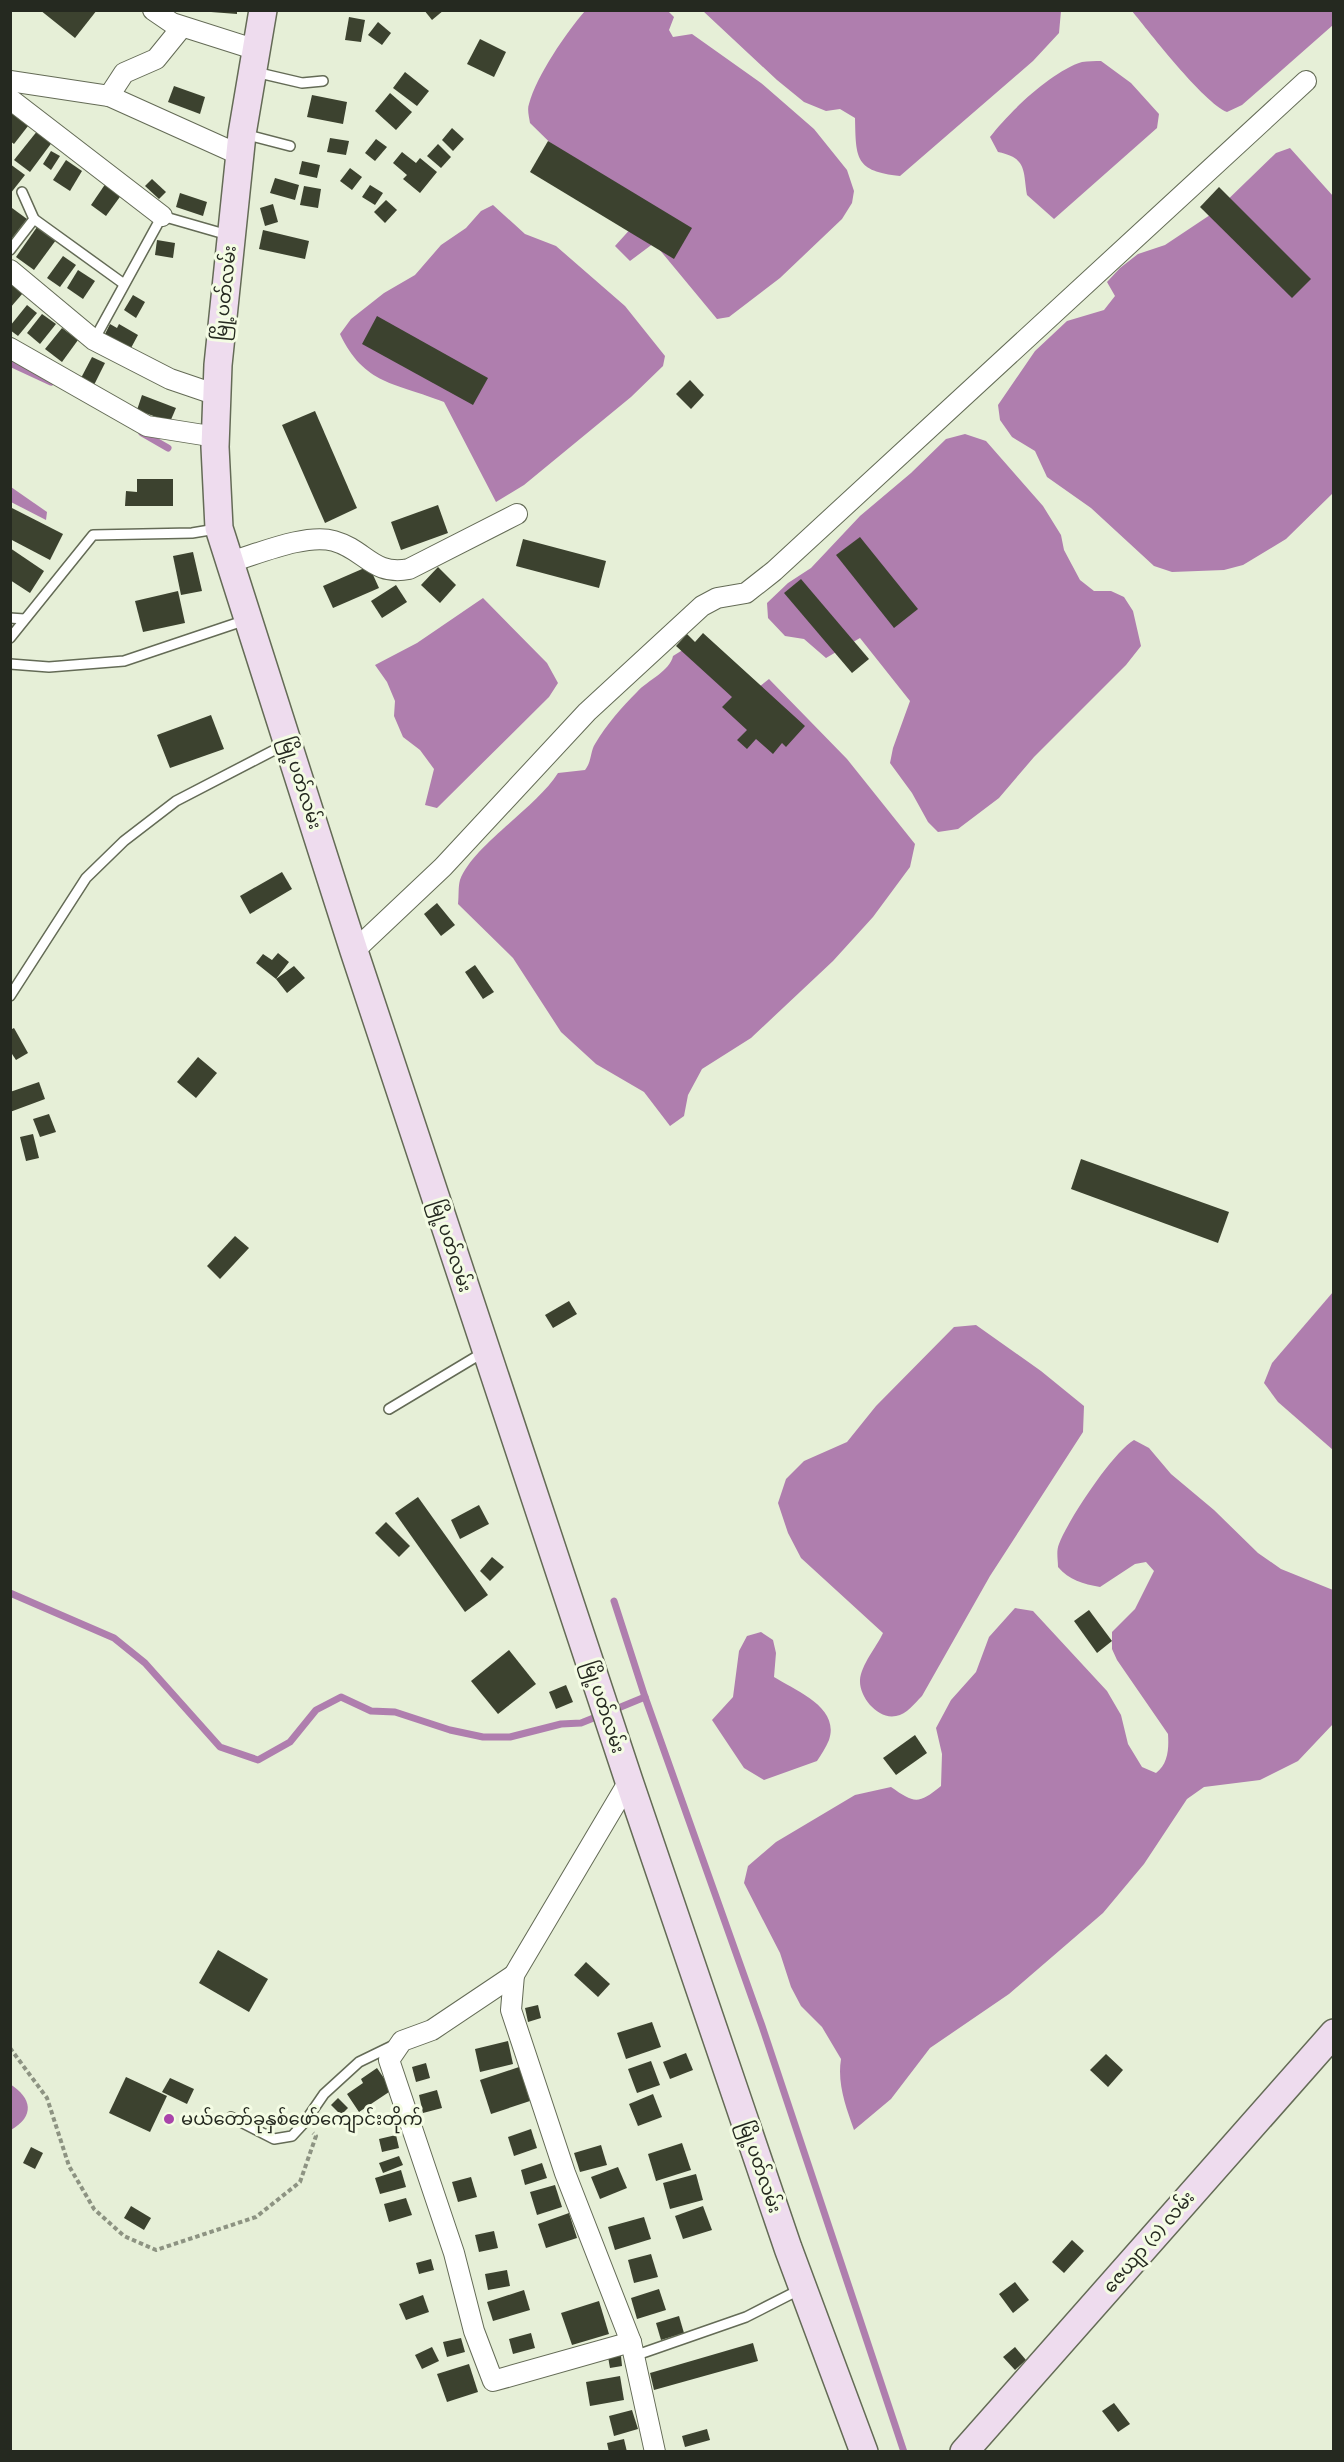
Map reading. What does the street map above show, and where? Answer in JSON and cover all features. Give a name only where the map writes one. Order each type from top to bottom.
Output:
[{"type":"main road","name":"မြို့ပတ်လမ်း","points":[[263,10],[241,144],[217,394],[219,528],[354,951],[629,1781],[803,2288],[864,2451]]},
{"type":"main road","name":"ဇေယျာ (၁) လမ်း","points":[[964,2451],[1334,2033]]},
{"type":"street","points":[[153,10],[182,27],[255,61]]},
{"type":"street","points":[[109,96],[124,73],[156,59],[182,27]]},
{"type":"street","points":[[10,81],[109,96],[241,144]]},
{"type":"street","points":[[354,951],[443,867],[587,711],[702,606],[717,598],[746,593],[774,571],[1306,81]]},
{"type":"street","points":[[10,99],[162,216]]},
{"type":"street","points":[[10,270],[94,340],[170,379],[217,394]]},
{"type":"street","points":[[10,348],[147,426],[216,437]]},
{"type":"street","points":[[230,562],[316,538],[350,548],[377,566],[392,572],[409,569],[517,514]]},
{"type":"street","points":[[629,1781],[514,1975],[432,2030],[402,2041],[390,2060],[454,2253],[474,2331],[493,2381],[633,2349]]},
{"type":"street","points":[[514,1975],[511,2010],[565,2173],[633,2349],[655,2451]]},
{"type":"lane","points":[[255,61],[302,83],[322,81]]},
{"type":"lane","points":[[241,144],[290,146]]},
{"type":"lane","points":[[22,192],[34,219],[124,284]]},
{"type":"lane","points":[[94,340],[162,216],[231,236]]},
{"type":"lane","points":[[10,250],[34,219]]},
{"type":"lane","points":[[10,639],[93,535],[192,533],[219,528]]},
{"type":"lane","points":[[10,618],[24,619]]},
{"type":"lane","points":[[10,664],[49,667],[124,661],[248,619]]},
{"type":"lane","points":[[10,996],[86,878],[124,841],[176,801],[288,743]]},
{"type":"lane","points":[[389,1408],[486,1351]]},
{"type":"lane","points":[[231,2117],[274,2139],[292,2136],[324,2094],[359,2062],[402,2041]]},
{"type":"lane","points":[[633,2349],[747,2317],[803,2288]]},
{"type":"path","points":[[10,2048],[47,2098],[69,2166],[94,2209],[124,2236],[156,2250],[256,2217],[300,2182],[316,2136],[304,2123]]},
{"type":"shaded area","points":[[585,11],[668,11],[674,17],[669,30],[673,37],[692,34],[761,83],[814,129],[847,170],[854,191],[852,203],[842,219],[780,278],[729,317],[717,319],[654,243],[630,261],[615,246],[634,225],[530,123],[528,106],[538,80],[561,42]]},
{"type":"shaded area","points":[[703,11],[1061,11],[1059,33],[1033,61],[900,176],[874,171],[861,160],[856,144],[855,118],[840,109],[826,111],[804,102]]},
{"type":"shaded area","points":[[1132,11],[1333,11],[1333,25],[1242,105],[1227,112],[1217,106],[1191,81]]},
{"type":"shaded area","points":[[1101,61],[1131,83],[1159,114],[1157,128],[1054,219],[1027,195],[1024,172],[1019,162],[998,152],[990,137],[1008,116],[1058,74],[1082,62]]},
{"type":"shaded area","points":[[1290,148],[1333,196],[1333,493],[1286,539],[1243,565],[1224,570],[1172,572],[1154,566],[1091,508],[1047,477],[1035,451],[1012,437],[1000,420],[998,405],[1035,351],[1067,321],[1104,310],[1115,296],[1107,282],[1120,268],[1138,254],[1165,245],[1216,211],[1276,153]]},
{"type":"shaded area","points":[[493,205],[525,234],[556,246],[625,306],[665,356],[663,366],[631,397],[524,485],[496,502],[444,402],[396,386],[371,373],[349,351],[340,334],[351,319],[384,293],[415,275],[441,245],[466,228],[481,211]]},
{"type":"shaded area","points":[[965,434],[986,441],[1043,506],[1061,535],[1064,550],[1080,580],[1094,591],[1111,591],[1124,597],[1133,611],[1141,646],[1126,665],[1034,757],[999,798],[958,829],[938,832],[928,822],[912,793],[890,763],[910,701],[860,638],[826,658],[804,639],[785,636],[768,618],[767,603],[788,583],[811,568],[860,516],[911,473],[946,439]]},
{"type":"shaded area","points":[[11,487],[47,512],[46,520],[11,502]]},
{"type":"shaded area","points":[[483,598],[547,663],[558,683],[549,697],[437,808],[425,805],[434,769],[420,750],[403,737],[394,716],[395,701],[387,682],[375,665],[417,643]]},
{"type":"shaded area","points":[[689,646],[745,698],[769,679],[847,759],[915,844],[910,867],[873,917],[833,961],[751,1038],[702,1069],[688,1095],[684,1116],[670,1126],[644,1092],[596,1064],[561,1032],[513,958],[458,904],[460,880],[478,854],[535,800],[558,773],[585,770],[595,744],[614,716],[668,666],[673,656]]},
{"type":"shaded area","points":[[1333,1292],[1333,1450],[1278,1402],[1264,1383],[1272,1363]]},
{"type":"shaded area","points":[[976,1325],[1041,1371],[1084,1406],[1083,1432],[990,1576],[922,1696],[904,1713],[889,1716],[876,1711],[866,1700],[860,1680],[866,1662],[883,1633],[801,1558],[788,1533],[778,1503],[786,1479],[804,1461],[847,1442],[876,1406],[954,1327]]},
{"type":"shaded area","points":[[1134,1440],[1149,1448],[1171,1474],[1214,1510],[1258,1553],[1281,1569],[1333,1590],[1333,1724],[1298,1761],[1260,1780],[1204,1787],[1187,1799],[1144,1864],[1103,1913],[1009,1994],[930,2048],[891,2099],[854,2130],[841,2086],[841,2059],[822,2027],[801,2006],[791,1987],[780,1953],[744,1883],[748,1866],[776,1842],[855,1795],[891,1787],[916,1800],[927,1796],[941,1786],[942,1754],[936,1728],[951,1700],[976,1672],[989,1637],[1015,1608],[1033,1611],[1107,1691],[1121,1715],[1128,1744],[1142,1767],[1156,1773],[1160,1769],[1167,1756],[1168,1734],[1117,1660],[1112,1649],[1112,1632],[1135,1609],[1154,1571],[1146,1562],[1135,1564],[1100,1587],[1077,1581],[1058,1567],[1058,1547],[1072,1519],[1103,1472]]},
{"type":"shaded area","points":[[761,1632],[773,1640],[776,1653],[774,1677],[814,1701],[828,1718],[831,1728],[829,1740],[817,1761],[764,1780],[744,1768],[712,1720],[733,1697],[739,1651],[747,1636]]},
{"type":"shaded area","points":[[10,2084],[23,2095],[28,2107],[24,2119],[11,2130]]},
{"type":"building","points":[[40,10],[97,10],[75,38]]},
{"type":"building","points":[[211,10],[237,10],[237,14],[211,12]]},
{"type":"building","points":[[424,10],[444,10],[432,20]]},
{"type":"building","points":[[349,17],[365,20],[361,42],[345,40]]},
{"type":"building","points":[[378,22],[391,33],[382,45],[368,35]]},
{"type":"building","points":[[480,39],[506,52],[494,77],[467,64]]},
{"type":"building","points":[[405,72],[429,91],[417,106],[393,88]]},
{"type":"building","points":[[174,86],[205,97],[200,114],[168,102]]},
{"type":"building","points":[[390,93],[412,112],[396,130],[375,111]]},
{"type":"building","points":[[312,95],[347,102],[343,124],[307,117]]},
{"type":"building","points":[[10,112],[28,126],[14,144],[10,141]]},
{"type":"building","points":[[452,128],[464,139],[453,151],[442,140]]},
{"type":"building","points":[[38,130],[53,141],[30,172],[14,160]]},
{"type":"building","points":[[330,138],[349,141],[346,155],[327,152]]},
{"type":"building","points":[[376,139],[387,147],[375,161],[365,153]]},
{"type":"building","points":[[548,141],[692,228],[674,259],[530,172]]},
{"type":"building","points":[[438,144],[451,157],[441,168],[427,156]]},
{"type":"building","points":[[51,151],[60,156],[51,170],[43,164]]},
{"type":"building","points":[[402,152],[416,163],[420,158],[437,172],[420,193],[403,179],[407,175],[393,163]]},
{"type":"building","points":[[66,160],[82,171],[70,191],[53,180]]},
{"type":"building","points":[[302,161],[320,165],[317,178],[299,174]]},
{"type":"building","points":[[10,164],[25,175],[10,194]]},
{"type":"building","points":[[350,168],[362,177],[352,190],[340,181]]},
{"type":"building","points":[[275,178],[299,185],[295,200],[270,193]]},
{"type":"building","points":[[152,179],[166,192],[159,199],[145,186]]},
{"type":"building","points":[[106,183],[122,194],[106,216],[91,205]]},
{"type":"building","points":[[370,185],[383,193],[375,205],[362,197]]},
{"type":"building","points":[[304,186],[321,189],[318,208],[300,205]]},
{"type":"building","points":[[1219,187],[1311,279],[1292,298],[1200,207]]},
{"type":"building","points":[[180,193],[207,202],[203,216],[176,207]]},
{"type":"building","points":[[386,200],[397,210],[385,223],[374,212]]},
{"type":"building","points":[[273,204],[278,222],[265,226],[260,208]]},
{"type":"building","points":[[12,208],[27,219],[10,241],[10,210]]},
{"type":"building","points":[[37,227],[56,240],[34,270],[16,257]]},
{"type":"building","points":[[263,230],[309,241],[305,259],[259,249]]},
{"type":"building","points":[[157,240],[175,243],[173,258],[155,255]]},
{"type":"building","points":[[63,256],[76,265],[60,287],[47,278]]},
{"type":"building","points":[[78,270],[95,281],[83,299],[67,288]]},
{"type":"building","points":[[10,283],[23,293],[10,308]]},
{"type":"building","points":[[133,295],[145,302],[136,318],[124,310]]},
{"type":"building","points":[[27,305],[37,313],[18,336],[10,330],[10,326]]},
{"type":"building","points":[[42,314],[56,324],[40,344],[27,333]]},
{"type":"building","points":[[377,316],[488,378],[473,405],[362,344]]},
{"type":"building","points":[[110,324],[117,328],[119,324],[138,335],[131,348],[105,334]]},
{"type":"building","points":[[62,328],[78,340],[62,362],[45,349]]},
{"type":"building","points":[[92,357],[105,363],[94,385],[81,378]]},
{"type":"building","points":[[690,380],[704,395],[691,409],[676,394]]},
{"type":"building","points":[[142,395],[176,408],[170,422],[137,410]]},
{"type":"building","points":[[315,411],[357,508],[325,523],[282,425]]},
{"type":"building","points":[[137,479],[173,479],[173,506],[125,506],[126,491],[137,492]]},
{"type":"building","points":[[438,505],[448,533],[401,550],[391,522]]},
{"type":"building","points":[[10,507],[63,534],[50,560],[10,539]]},
{"type":"building","points":[[860,537],[918,609],[894,628],[836,555]]},
{"type":"building","points":[[523,539],[606,561],[599,588],[516,566]]},
{"type":"building","points":[[10,548],[44,571],[30,593],[10,580]]},
{"type":"building","points":[[193,552],[202,591],[181,595],[173,556]]},
{"type":"building","points":[[369,566],[379,588],[333,608],[323,586]]},
{"type":"building","points":[[438,567],[456,585],[440,603],[421,585]]},
{"type":"building","points":[[801,579],[869,659],[852,673],[784,593]]},
{"type":"building","points":[[396,585],[407,602],[382,618],[371,601]]},
{"type":"building","points":[[178,591],[185,623],[143,632],[135,601]]},
{"type":"building","points":[[703,633],[805,726],[786,747],[782,743],[773,754],[756,739],[747,749],[737,740],[747,730],[722,707],[732,697],[676,646],[687,634],[695,642]]},
{"type":"building","points":[[211,715],[224,749],[170,768],[157,735]]},
{"type":"building","points":[[282,872],[292,889],[250,914],[240,896]]},
{"type":"building","points":[[437,903],[455,925],[441,936],[424,914]]},
{"type":"building","points":[[278,953],[289,962],[276,979],[256,963],[263,954],[272,960]]},
{"type":"building","points":[[475,965],[494,992],[483,999],[465,972]]},
{"type":"building","points":[[294,966],[305,978],[287,993],[276,979]]},
{"type":"building","points":[[14,1028],[28,1053],[16,1060],[10,1051],[10,1030]]},
{"type":"building","points":[[198,1057],[217,1073],[196,1098],[177,1082]]},
{"type":"building","points":[[39,1082],[45,1099],[10,1112],[10,1092]]},
{"type":"building","points":[[49,1114],[56,1132],[40,1137],[33,1119]]},
{"type":"building","points":[[33,1134],[39,1158],[26,1161],[20,1137]]},
{"type":"building","points":[[1081,1159],[1229,1212],[1218,1243],[1071,1189]]},
{"type":"building","points":[[235,1236],[249,1248],[220,1279],[207,1266]]},
{"type":"building","points":[[569,1301],[577,1314],[553,1328],[545,1315]]},
{"type":"building","points":[[418,1497],[488,1595],[465,1612],[395,1513]]},
{"type":"building","points":[[479,1505],[489,1524],[460,1539],[451,1520]]},
{"type":"building","points":[[386,1522],[410,1546],[399,1557],[375,1533]]},
{"type":"building","points":[[492,1557],[504,1567],[490,1581],[480,1571]]},
{"type":"building","points":[[1089,1610],[1112,1641],[1097,1653],[1074,1621]]},
{"type":"building","points":[[509,1650],[536,1684],[498,1714],[471,1681]]},
{"type":"building","points":[[566,1685],[573,1702],[556,1709],[549,1692]]},
{"type":"building","points":[[915,1735],[927,1753],[896,1775],[883,1758]]},
{"type":"building","points":[[218,1950],[268,1979],[249,2012],[199,1983]]},
{"type":"building","points":[[586,1962],[610,1984],[598,1997],[574,1975]]},
{"type":"building","points":[[538,2005],[541,2018],[528,2022],[525,2008]]},
{"type":"building","points":[[652,2022],[661,2047],[626,2059],[617,2033]]},
{"type":"building","points":[[508,2041],[513,2064],[480,2072],[475,2049]]},
{"type":"building","points":[[686,2053],[693,2070],[670,2079],[663,2062]]},
{"type":"building","points":[[1106,2054],[1123,2070],[1108,2087],[1090,2070]]},
{"type":"building","points":[[651,2061],[660,2085],[637,2093],[628,2069]]},
{"type":"building","points":[[426,2063],[430,2078],[416,2082],[412,2067]]},
{"type":"building","points":[[519,2067],[530,2101],[491,2114],[480,2080]]},
{"type":"building","points":[[377,2068],[392,2090],[359,2112],[347,2094],[363,2083],[361,2079]]},
{"type":"building","points":[[126,2077],[167,2096],[150,2132],[109,2113]]},
{"type":"building","points":[[170,2078],[194,2089],[187,2104],[162,2092]]},
{"type":"building","points":[[437,2090],[442,2108],[423,2113],[419,2095]]},
{"type":"building","points":[[653,2094],[662,2117],[638,2126],[629,2104]]},
{"type":"building","points":[[338,2098],[348,2108],[341,2115],[331,2105]]},
{"type":"building","points":[[531,2129],[537,2148],[514,2156],[508,2137]]},
{"type":"building","points":[[396,2135],[399,2148],[382,2152],[379,2139]]},
{"type":"building","points":[[682,2143],[691,2170],[656,2181],[648,2154]]},
{"type":"building","points":[[601,2145],[607,2165],[580,2172],[574,2153]]},
{"type":"building","points":[[31,2147],[43,2153],[35,2169],[23,2163]]},
{"type":"building","points":[[399,2156],[403,2165],[383,2173],[379,2163]]},
{"type":"building","points":[[542,2163],[547,2178],[525,2185],[521,2170]]},
{"type":"building","points":[[618,2167],[627,2188],[600,2199],[591,2177]]},
{"type":"building","points":[[401,2170],[406,2187],[380,2194],[375,2178]]},
{"type":"building","points":[[696,2174],[703,2200],[670,2209],[663,2183]]},
{"type":"building","points":[[471,2177],[477,2197],[458,2202],[452,2182]]},
{"type":"building","points":[[555,2185],[562,2207],[537,2215],[530,2192]]},
{"type":"building","points":[[406,2198],[412,2215],[389,2222],[384,2204]]},
{"type":"building","points":[[131,2206],[151,2218],[144,2230],[124,2218]]},
{"type":"building","points":[[703,2206],[712,2230],[683,2239],[675,2216]]},
{"type":"building","points":[[569,2213],[577,2238],[546,2248],[538,2224]]},
{"type":"building","points":[[644,2217],[651,2239],[615,2250],[608,2227]]},
{"type":"building","points":[[494,2231],[498,2248],[479,2252],[475,2235]]},
{"type":"building","points":[[1072,2240],[1084,2251],[1064,2273],[1052,2262]]},
{"type":"building","points":[[651,2254],[658,2277],[634,2283],[628,2260]]},
{"type":"building","points":[[431,2259],[434,2270],[419,2274],[416,2263]]},
{"type":"building","points":[[507,2270],[510,2286],[488,2290],[485,2274]]},
{"type":"building","points":[[1015,2282],[1029,2300],[1013,2313],[999,2294]]},
{"type":"building","points":[[659,2289],[666,2310],[637,2319],[631,2298]]},
{"type":"building","points":[[524,2290],[530,2310],[493,2321],[487,2302]]},
{"type":"building","points":[[423,2295],[429,2312],[406,2320],[399,2304]]},
{"type":"building","points":[[599,2301],[609,2334],[572,2345],[561,2313]]},
{"type":"building","points":[[679,2316],[684,2333],[661,2340],[656,2323]]},
{"type":"building","points":[[531,2333],[535,2348],[513,2354],[509,2339]]},
{"type":"building","points":[[461,2338],[465,2352],[447,2357],[443,2342]]},
{"type":"building","points":[[753,2343],[758,2361],[654,2390],[650,2373]]},
{"type":"building","points":[[432,2347],[439,2361],[422,2369],[415,2355]]},
{"type":"building","points":[[1015,2347],[1026,2360],[1015,2370],[1003,2357]]},
{"type":"building","points":[[621,2356],[622,2366],[610,2368],[608,2357]]},
{"type":"building","points":[[469,2364],[478,2392],[447,2402],[437,2374]]},
{"type":"building","points":[[620,2376],[624,2400],[590,2406],[586,2382]]},
{"type":"building","points":[[1114,2403],[1130,2424],[1118,2432],[1102,2411]]},
{"type":"building","points":[[632,2410],[638,2429],[614,2436],[609,2416]]},
{"type":"building","points":[[707,2429],[710,2440],[685,2447],[682,2436]]},
{"type":"building","points":[[624,2439],[627,2452],[609,2452],[607,2443]]},
{"type":"waterway","points":[[10,363],[51,382]]},
{"type":"waterway","points":[[142,433],[168,448]]},
{"type":"waterway","points":[[10,1593],[114,1638],[145,1663],[220,1747],[258,1760],[290,1742],[316,1710],[341,1697],[371,1711],[395,1712],[450,1730],[483,1737],[510,1737],[561,1724],[581,1723],[601,1715]]},
{"type":"waterway","points":[[614,1601],[645,1697],[762,2026],[904,2452]]},
{"type":"waterway","points":[[611,1711],[645,1697]]},
{"type":"place","name":"မယ်တော်ခုနှစ်ဖော်ကျောင်းတိုက်","points":[[169,2119]]}]
